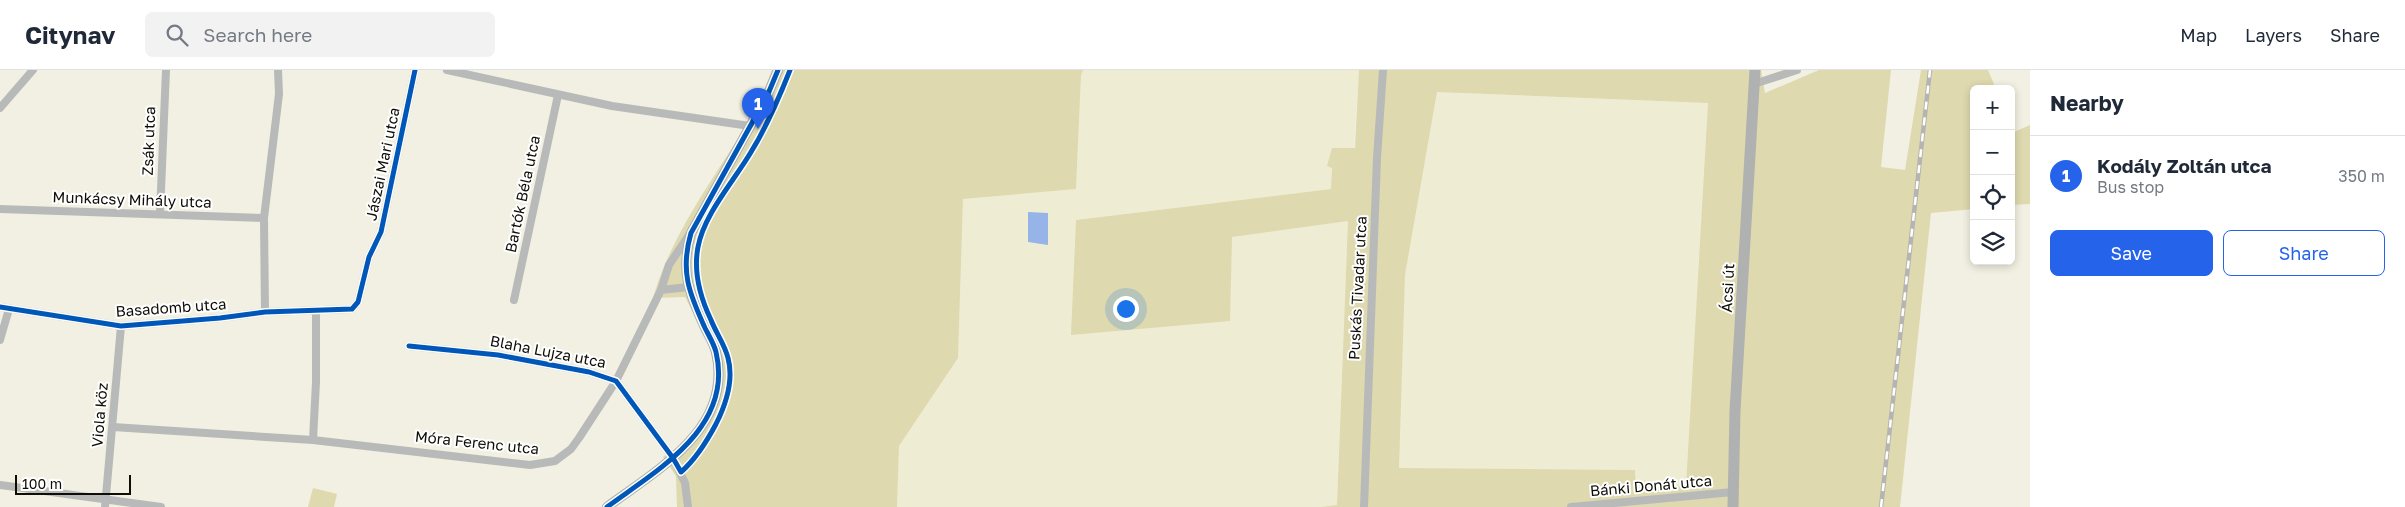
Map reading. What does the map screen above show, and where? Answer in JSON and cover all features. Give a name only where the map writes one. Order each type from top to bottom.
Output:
[{"type":"main road","name":"Ácsi út","points":[[1733,507],[1735,411],[1755,70]]},
{"type":"street","points":[[0,108],[33,70]]},
{"type":"street","name":"Zsák utca","points":[[160,214],[166,70]]},
{"type":"street","points":[[265,312],[264,218],[279,94],[278,70]]},
{"type":"street","name":"Jászai Mari utca","points":[[316,311],[348,311],[356,306],[358,302],[369,257],[381,232],[415,70]]},
{"type":"street","points":[[446,70],[612,106],[750,126]]},
{"type":"street","points":[[607,507],[673,458],[689,443],[705,421],[717,390],[718,375],[716,350],[688,287],[686,260],[691,233],[750,126],[778,70]]},
{"type":"street","name":"Puskás Tivadar utca","points":[[1364,507],[1377,158],[1384,70]]},
{"type":"street","points":[[1754,84],[1797,70]]},
{"type":"street","name":"Bartók Béla utca","points":[[514,300],[558,95]]},
{"type":"street","name":"Munkácsy Mihály utca","points":[[0,209],[264,218]]},
{"type":"street","name":"Móra Ferenc utca","points":[[113,427],[313,440],[530,465],[546,464],[562,457],[571,449],[616,381],[661,290],[673,258],[691,233]]},
{"type":"street","points":[[661,290],[688,287]]},
{"type":"street","name":"Basadomb utca","points":[[0,307],[121,326],[265,312],[316,311]]},
{"type":"street","points":[[0,340],[9,309]]},
{"type":"street","points":[[313,440],[316,382],[316,311]]},
{"type":"street","name":"Viola köz","points":[[104,507],[121,326]]},
{"type":"street","name":"Blaha Lujza utca","points":[[409,346],[498,355],[589,372],[616,381],[673,458],[685,484],[688,507]]},
{"type":"street","points":[[0,485],[161,507]]},
{"type":"street","name":"Bánki Donát utca","points":[[1571,507],[1733,492]]},
{"type":"shaded area","points":[[772,70],[1083,70],[1081,75],[1076,189],[963,199],[958,358],[899,446],[897,507],[677,507],[676,476],[663,457],[688,439],[701,421],[713,387],[713,364],[706,339],[685,297],[653,298],[661,273],[684,226],[754,113]]},
{"type":"shaded area","points":[[1083,70],[1359,70],[1354,148],[1327,166],[1332,167],[1331,189],[1076,220],[1232,237],[1348,221],[1337,505],[1321,507],[897,507],[899,446],[958,358],[963,199],[1076,189],[1081,74]]},
{"type":"shaded area","points":[[1359,70],[1761,70],[1765,93],[1819,70],[1891,70],[1881,167],[1905,170],[1921,70],[1988,70],[1994,85],[1970,85],[1970,209],[1931,213],[1900,507],[1321,507],[1337,505],[1348,221],[1232,237],[1230,321],[1071,335],[1076,220],[1331,189],[1332,168],[1327,166],[1332,148],[1355,148]],"holes":[[[1437,92],[1708,103],[1686,486],[1636,489],[1635,470],[1399,468],[1405,275]]]},
{"type":"shaded area","points":[[1437,92],[1708,103],[1687,486],[1636,489],[1635,470],[1398,468],[1405,275]]},
{"type":"shaded area","points":[[2030,125],[2030,204],[2015,205],[2015,132]]},
{"type":"shaded area","points":[[313,488],[337,494],[334,507],[308,507]]},
{"type":"water","points":[[1028,212],[1048,213],[1048,245],[1028,242]]},
{"type":"railway","points":[[1881,507],[1930,70]]},
{"type":"cycle path","points":[[0,307],[121,326],[220,318],[265,312],[352,309],[358,302],[369,257],[381,232],[415,70]]},
{"type":"cycle path","points":[[607,507],[648,478],[687,444],[703,425],[714,403],[719,379],[716,352],[699,315],[688,282],[686,271],[688,247],[691,233],[768,94],[778,70]]},
{"type":"cycle path","points":[[409,346],[498,355],[589,372],[616,381],[673,458],[681,472],[696,456],[713,430],[728,392],[730,375],[727,353],[707,311],[698,285],[696,266],[701,235],[720,198],[762,132],[790,70]]},
{"type":"place","name":"Kodály Zoltán utca","points":[[758,129]]}]
